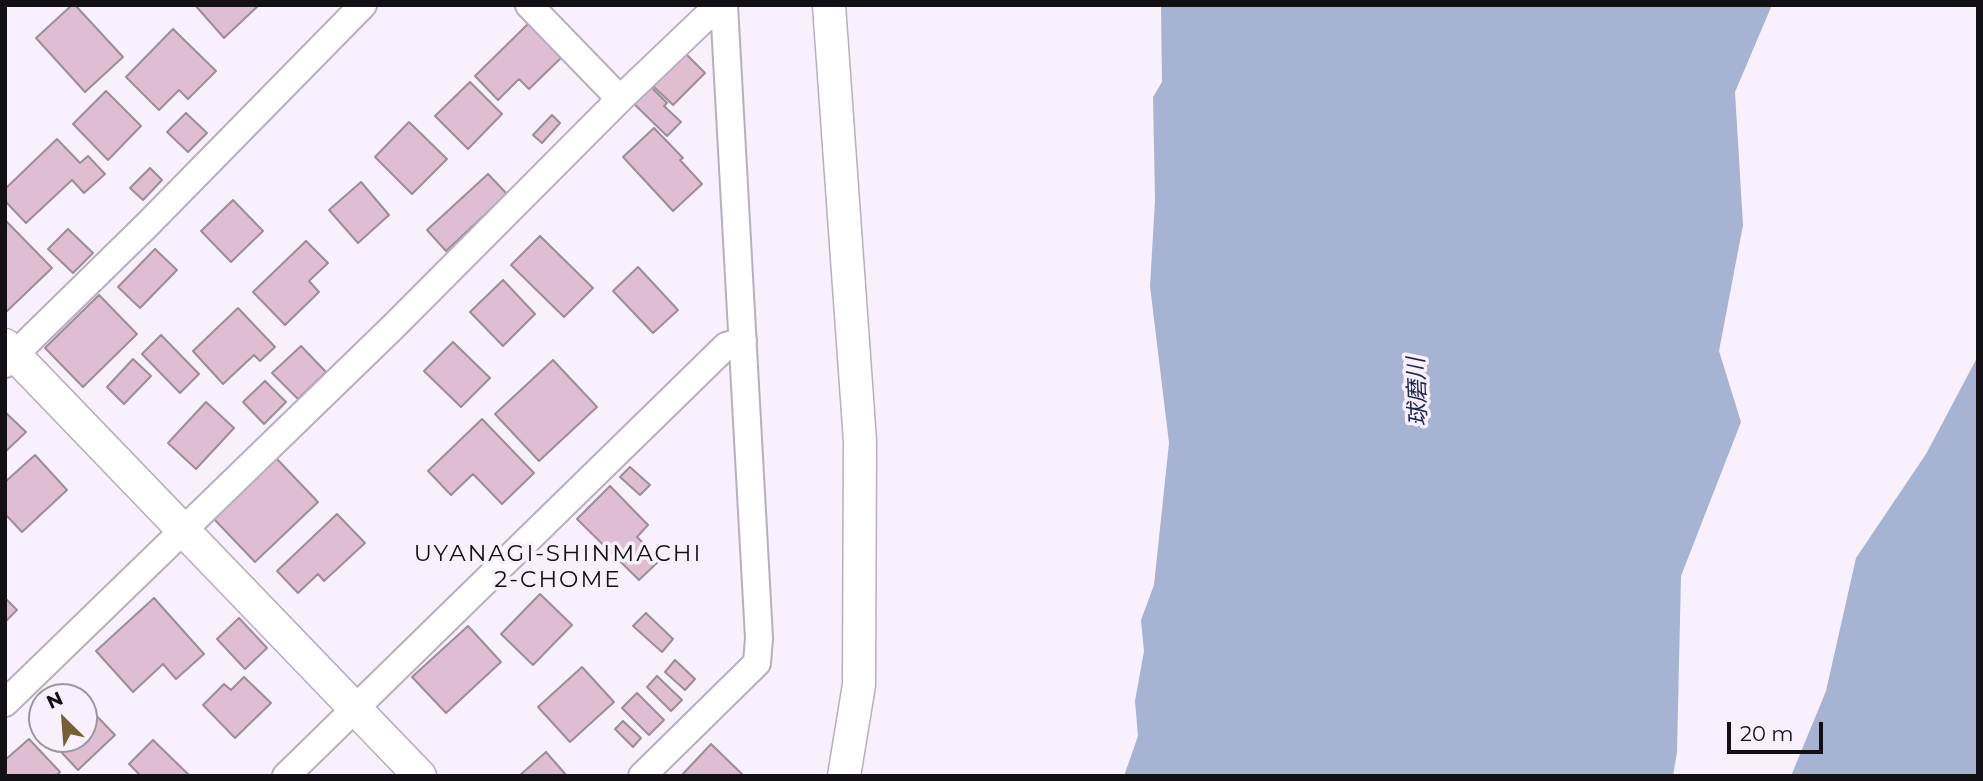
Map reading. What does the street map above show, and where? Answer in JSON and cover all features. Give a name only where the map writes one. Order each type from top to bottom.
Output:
[{"type":"street","points":[[363,5],[147,225],[8,355],[184,531],[420,776]]},
{"type":"street","points":[[529,5],[620,99]]},
{"type":"street","points":[[829,5],[860,441],[859,685],[844,776]]},
{"type":"street","points":[[5,703],[184,531],[620,99],[706,18],[724,7],[760,638],[757,663],[642,776]]},
{"type":"street","points":[[286,776],[726,346],[743,341]]},
{"type":"water","name":"球磨川","points":[[1161,5],[1772,5],[1735,92],[1743,225],[1719,351],[1741,422],[1681,576],[1677,752],[1673,776],[1124,776],[1138,736],[1135,701],[1144,651],[1141,620],[1154,585],[1169,443],[1150,286],[1155,200],[1153,97],[1162,82]]},
{"type":"water","points":[[1978,356],[1978,776],[1791,776],[1826,691],[1856,558],[1926,454]]},
{"type":"building","points":[[75,5],[123,57],[85,92],[36,38]]},
{"type":"building","points":[[195,5],[259,5],[224,38]]},
{"type":"building","points":[[531,21],[564,55],[529,89],[519,79],[498,100],[475,76]]},
{"type":"building","points":[[173,29],[216,71],[188,99],[179,90],[159,110],[126,77]]},
{"type":"building","points":[[684,52],[705,73],[673,105],[652,85]]},
{"type":"building","points":[[470,82],[502,114],[468,149],[435,116]]},
{"type":"building","points":[[647,83],[667,103],[664,106],[681,122],[667,136],[630,100]]},
{"type":"building","points":[[106,91],[141,126],[108,160],[73,124]]},
{"type":"building","points":[[186,113],[207,133],[188,152],[167,132]]},
{"type":"building","points":[[552,115],[560,123],[542,143],[533,135]]},
{"type":"building","points":[[409,122],[447,159],[412,194],[375,157]]},
{"type":"building","points":[[654,128],[683,158],[680,160],[702,184],[673,211],[623,157]]},
{"type":"building","points":[[57,139],[80,163],[88,156],[105,174],[84,193],[72,180],[26,223],[5,201],[5,189]]},
{"type":"building","points":[[150,168],[162,180],[143,200],[130,188]]},
{"type":"building","points":[[488,174],[507,194],[446,251],[427,230]]},
{"type":"building","points":[[361,182],[389,215],[358,243],[329,210]]},
{"type":"building","points":[[233,200],[263,231],[231,262],[201,231]]},
{"type":"building","points":[[5,220],[52,268],[5,313]]},
{"type":"building","points":[[68,229],[93,253],[73,273],[48,249]]},
{"type":"building","points":[[540,236],[593,288],[564,317],[511,265]]},
{"type":"building","points":[[306,241],[328,263],[309,281],[319,292],[285,325],[253,292]]},
{"type":"building","points":[[155,249],[177,270],[140,308],[118,287]]},
{"type":"building","points":[[638,267],[678,310],[653,333],[613,291]]},
{"type":"building","points":[[503,280],[535,314],[503,346],[470,312]]},
{"type":"building","points":[[99,295],[137,334],[83,387],[45,348]]},
{"type":"building","points":[[238,308],[275,347],[260,361],[254,355],[223,384],[193,351]]},
{"type":"building","points":[[161,335],[199,374],[180,393],[142,354]]},
{"type":"building","points":[[453,342],[490,378],[461,407],[424,371]]},
{"type":"building","points":[[301,346],[326,372],[298,399],[272,373]]},
{"type":"building","points":[[133,359],[151,376],[124,404],[107,387]]},
{"type":"building","points":[[553,360],[597,407],[539,461],[495,414]]},
{"type":"building","points":[[265,381],[286,402],[264,424],[243,402]]},
{"type":"building","points":[[206,402],[234,428],[196,469],[168,443]]},
{"type":"building","points":[[5,412],[26,432],[5,452]]},
{"type":"building","points":[[482,419],[534,473],[502,504],[473,474],[451,495],[428,471]]},
{"type":"building","points":[[35,455],[67,490],[22,532],[5,514],[5,482]]},
{"type":"building","points":[[276,458],[318,502],[255,562],[213,518]]},
{"type":"building","points":[[630,467],[650,485],[640,495],[620,477]]},
{"type":"building","points":[[610,486],[648,525],[637,537],[660,560],[639,580],[577,519]]},
{"type":"building","points":[[337,514],[365,543],[324,581],[318,574],[298,593],[277,571]]},
{"type":"building","points":[[540,594],[572,625],[533,665],[501,634]]},
{"type":"building","points":[[5,598],[17,610],[5,622]]},
{"type":"building","points":[[154,598],[204,654],[176,679],[163,664],[133,692],[96,651]]},
{"type":"building","points":[[646,613],[673,639],[662,652],[633,626]]},
{"type":"building","points":[[239,618],[267,648],[245,669],[217,639]]},
{"type":"building","points":[[468,626],[501,662],[446,713],[412,677]]},
{"type":"building","points":[[675,660],[695,679],[685,690],[665,672]]},
{"type":"building","points":[[582,667],[614,702],[570,742],[538,707]]},
{"type":"building","points":[[657,676],[682,700],[671,711],[647,687]]},
{"type":"building","points":[[244,677],[271,703],[235,738],[203,705],[224,684],[231,690]]},
{"type":"building","points":[[637,693],[664,720],[649,735],[622,708]]},
{"type":"building","points":[[98,717],[115,735],[98,751]]},
{"type":"building","points":[[623,721],[641,738],[633,747],[615,729]]},
{"type":"building","points":[[28,740],[28,753],[42,753],[60,772],[56,776],[5,776],[5,760]]},
{"type":"building","points":[[153,740],[190,776],[141,776],[129,764]]},
{"type":"building","points":[[711,744],[744,776],[681,776]]},
{"type":"building","points":[[546,752],[567,776],[519,776]]},
{"type":"building","points":[[62,753],[96,753],[78,770]]},
{"type":"district","name":"UYANAGI-SHINMACHI 2-CHOME","points":[[558,567]]}]
